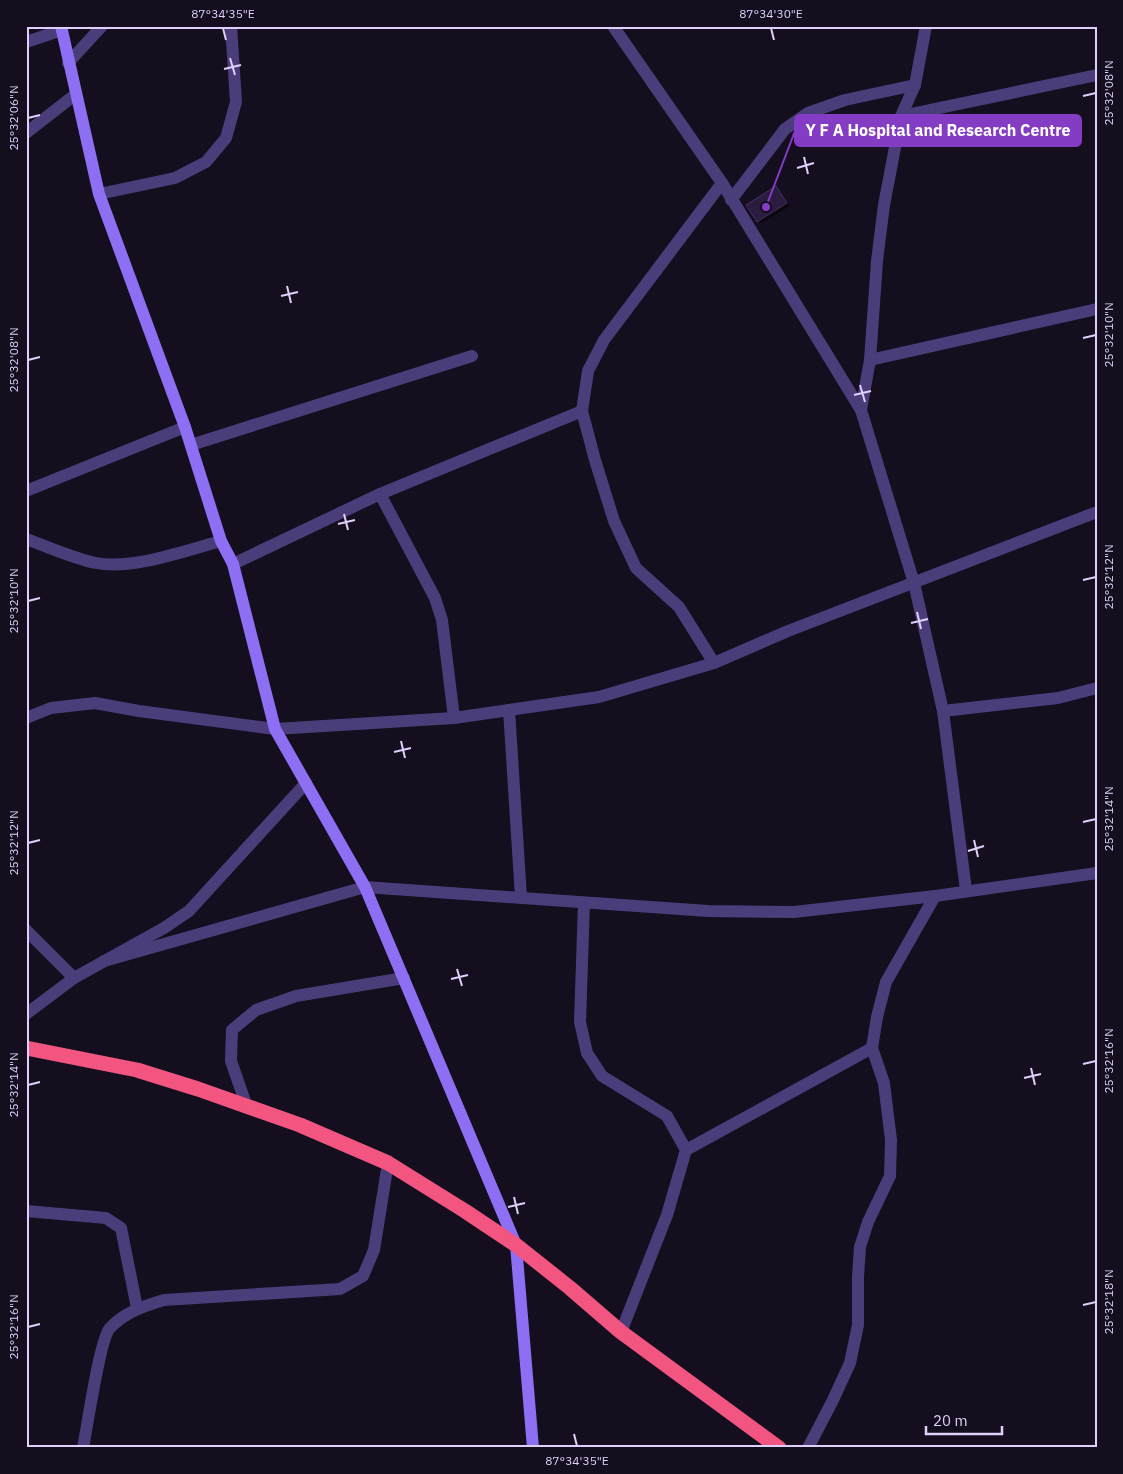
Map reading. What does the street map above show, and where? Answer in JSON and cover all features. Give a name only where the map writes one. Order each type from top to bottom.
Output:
[{"type":"highway","points":[[26,1048],[136,1070],[198,1089],[300,1125],[388,1163],[465,1210],[516,1245],[621,1332],[779,1448]]},
{"type":"street","points":[[68,63],[102,26]]},
{"type":"street","points":[[99,194],[175,178],[206,162],[226,138],[236,102],[231,26]]},
{"type":"street","points":[[613,26],[722,183],[861,410],[914,583],[943,712],[966,890]]},
{"type":"street","points":[[861,410],[870,360],[877,261],[884,205],[902,116],[915,85],[926,26]]},
{"type":"street","points":[[26,42],[62,28],[68,63],[99,194],[185,427],[221,541],[233,564],[275,729],[365,887],[516,1245],[533,1448]]},
{"type":"street","points":[[902,116],[1097,75]]},
{"type":"street","points":[[731,200],[785,129],[808,114],[845,100],[915,85]]},
{"type":"street","points":[[26,132],[76,94]]},
{"type":"street","points":[[714,663],[679,607],[636,568],[614,521],[582,411],[588,371],[604,340],[722,183]]},
{"type":"street","points":[[870,360],[1097,309]]},
{"type":"street","points":[[191,445],[472,356]]},
{"type":"street","points":[[233,564],[380,494],[582,411]]},
{"type":"street","points":[[26,491],[185,427]]},
{"type":"street","points":[[380,494],[435,598],[442,620],[454,718]]},
{"type":"street","points":[[26,718],[51,708],[95,703],[139,712],[275,729],[454,718],[599,697],[714,663],[788,632],[1097,512]]},
{"type":"street","points":[[26,539],[64,554],[98,563],[126,563],[154,559],[221,541]]},
{"type":"street","points":[[943,712],[1058,698],[1097,688]]},
{"type":"street","points":[[509,710],[520,897]]},
{"type":"street","points":[[26,1014],[74,978],[164,928],[190,911],[306,783]]},
{"type":"street","points":[[104,961],[365,887],[520,897],[584,904],[708,911],[794,912],[935,896],[966,890],[1097,873]]},
{"type":"street","points":[[808,1448],[850,1363],[858,1325],[860,1247],[868,1222],[890,1176],[891,1140],[884,1083],[872,1048],[877,1017],[886,982],[935,896]]},
{"type":"street","points":[[584,904],[580,1022],[588,1053],[602,1076],[667,1116],[686,1150]]},
{"type":"street","points":[[26,930],[74,978]]},
{"type":"street","points":[[247,1107],[231,1061],[232,1030],[256,1010],[296,996],[404,978]]},
{"type":"street","points":[[621,1332],[667,1216],[686,1150],[872,1048]]},
{"type":"street","points":[[83,1448],[99,1362],[108,1329],[137,1308],[164,1300],[340,1289],[363,1276],[374,1250],[388,1163]]},
{"type":"street","points":[[26,1211],[106,1218],[121,1228],[137,1308]]},
{"type":"building","points":[[776,186],[787,203],[757,222],[746,205]]},
{"type":"place","name":"Y F A Hospital and Research Centre","points":[[766,207]]}]
